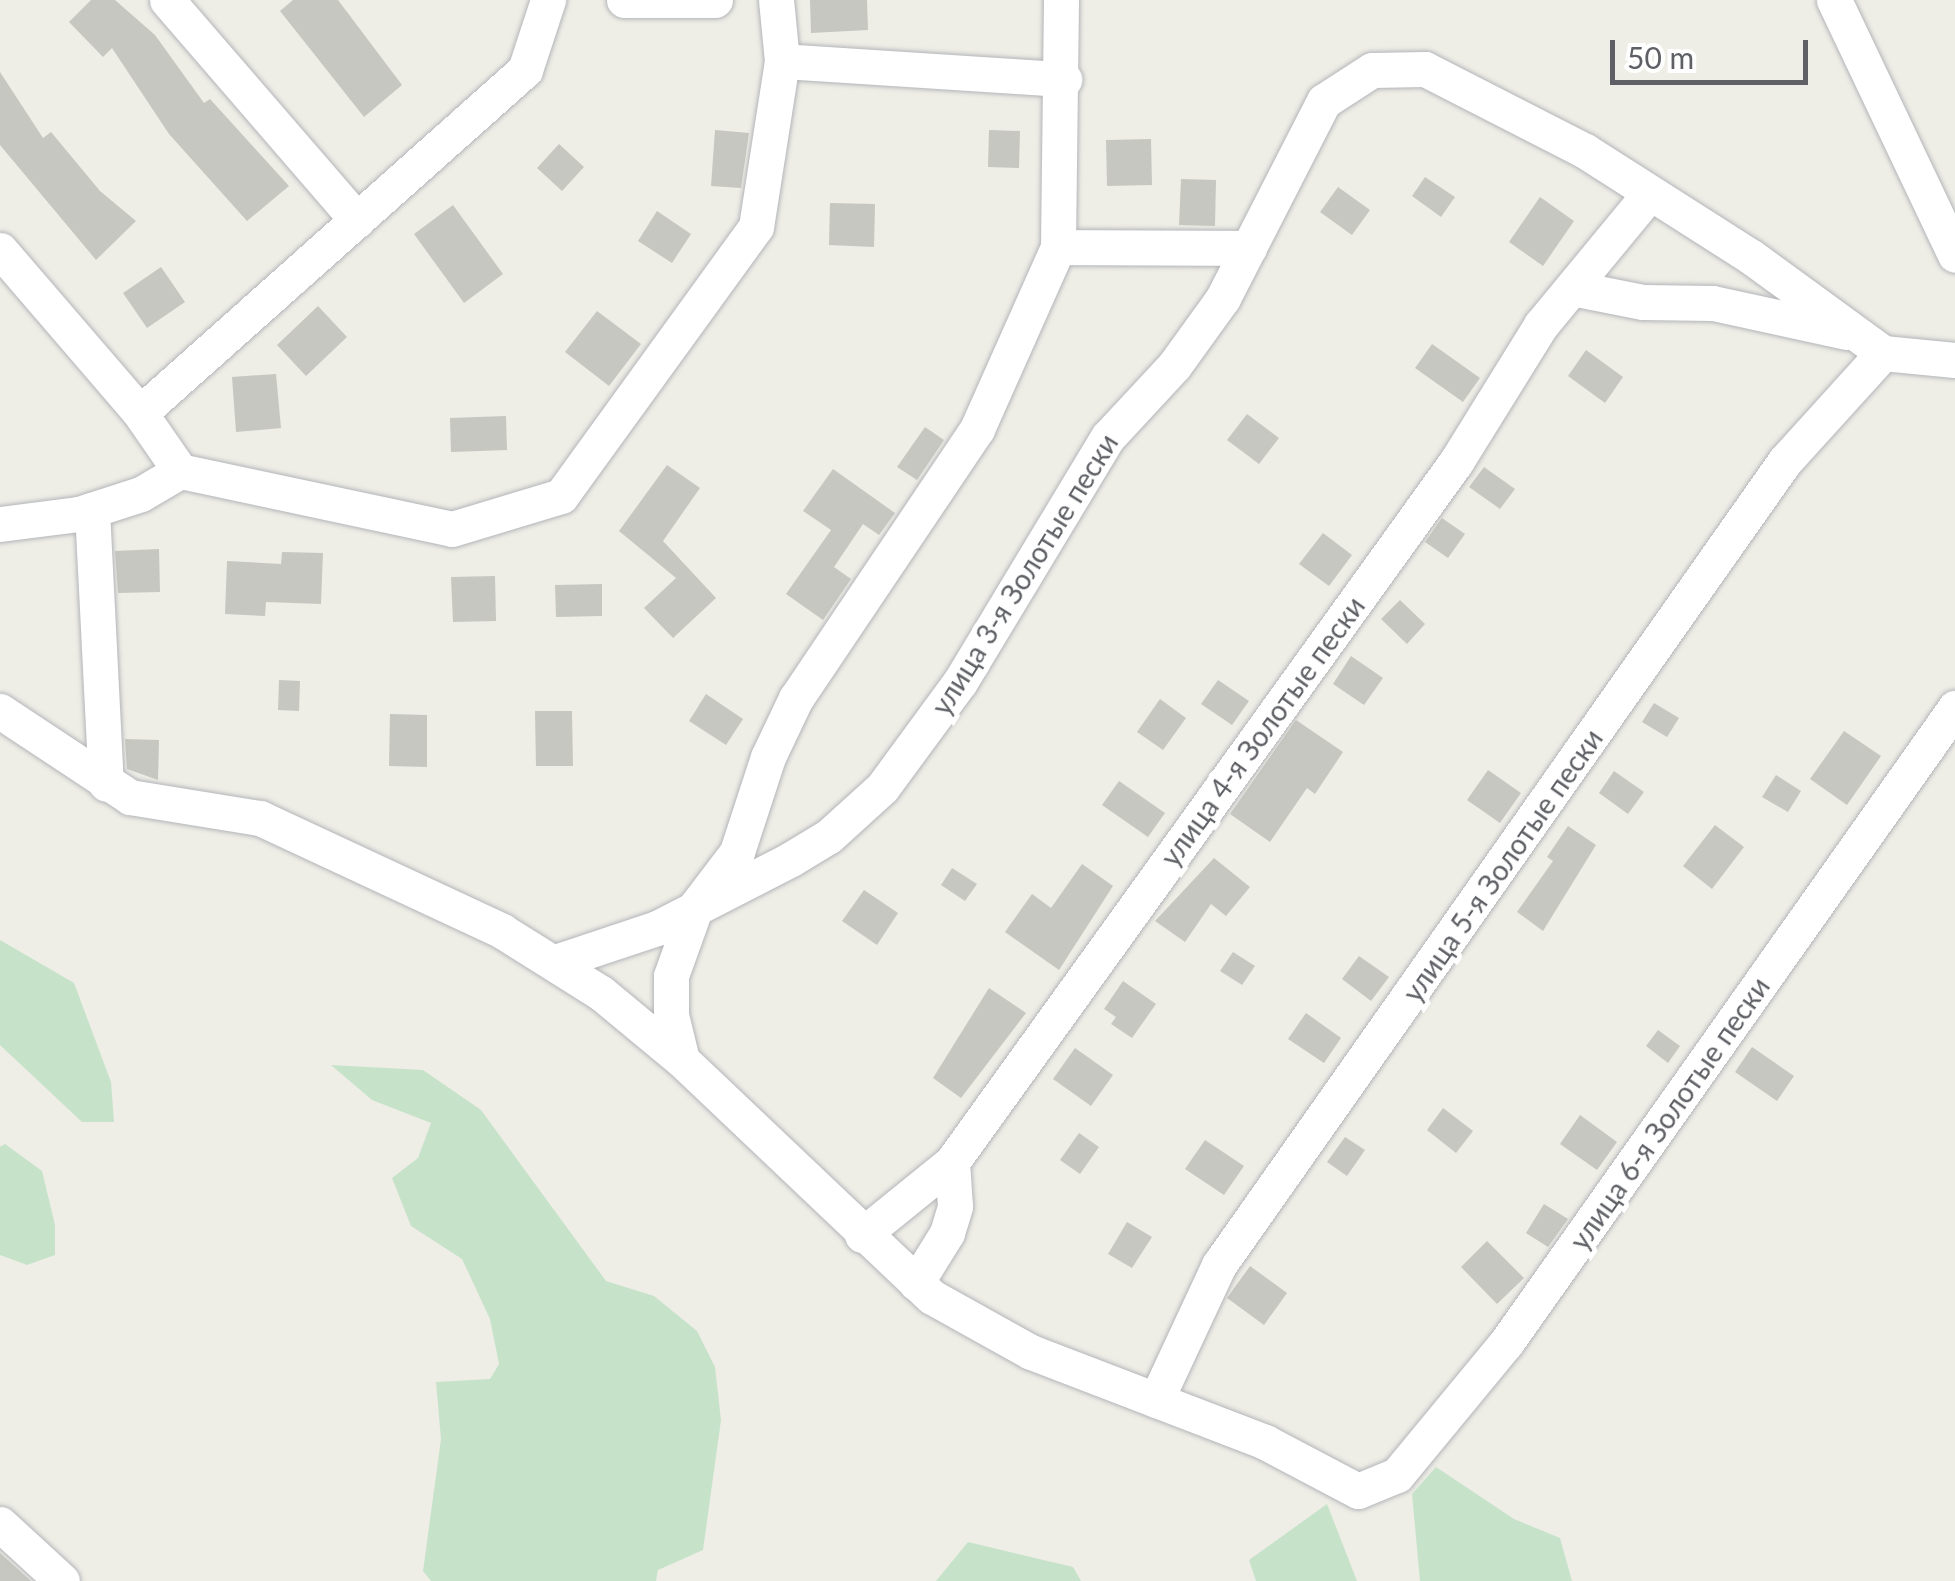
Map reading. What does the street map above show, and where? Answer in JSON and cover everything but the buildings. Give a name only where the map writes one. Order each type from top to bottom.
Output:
[{"type":"street","points":[[166,0],[357,220]]},
{"type":"street","points":[[140,413],[525,70],[548,0]]},
{"type":"street","points":[[624,0],[715,0]]},
{"type":"street","points":[[0,524],[92,510],[141,494],[180,471],[452,529],[561,496],[756,227],[782,61],[776,0]]},
{"type":"street","points":[[682,1060],[671,1015],[672,976],[696,906],[737,852],[768,756],[796,698],[977,429],[1058,247],[1064,79],[1061,0]]},
{"type":"street","points":[[1834,0],[1955,255]]},
{"type":"street","points":[[782,61],[1064,79]]},
{"type":"street","name":"улица 3-я Золотые пески","points":[[554,962],[617,945],[829,836],[882,788],[960,682],[1108,437],[1194,340],[1250,248],[1324,101],[1372,70],[1425,69],[1585,151],[1869,343]]},
{"type":"street","name":"улица 4-я Золотые пески","points":[[862,1235],[952,1162],[1462,452],[1572,288],[1649,194]]},
{"type":"street","points":[[1058,247],[1250,248]]},
{"type":"street","points":[[0,250],[140,413],[180,471]]},
{"type":"street","points":[[1572,288],[1643,302],[1713,303],[1869,343],[1955,360]]},
{"type":"street","name":"улица 5-я Золотые пески","points":[[1156,1400],[1219,1265],[1869,343]]},
{"type":"street","points":[[92,510],[106,784]]},
{"type":"street","name":"улица 6-я Золотые пески","points":[[1156,1400],[1265,1442],[1358,1491],[1412,1462],[1506,1343],[1955,708]]},
{"type":"street","points":[[0,711],[106,784],[166,808],[260,818],[554,962],[682,1060],[916,1283],[993,1335],[1156,1400]]},
{"type":"street","points":[[916,1283],[947,1233],[955,1206],[952,1162]]},
{"type":"street","points":[[0,1524],[62,1581]]},
{"type":"green space","points":[[0,940],[74,983],[111,1082],[114,1122],[82,1122],[0,1045]]},
{"type":"green space","points":[[331,1065],[423,1070],[481,1110],[606,1281],[654,1296],[697,1331],[715,1367],[721,1420],[703,1550],[658,1570],[656,1581],[431,1581],[423,1571],[441,1439],[436,1382],[490,1379],[499,1364],[490,1319],[462,1259],[411,1226],[392,1178],[418,1158],[431,1123],[372,1100]]},
{"type":"green space","points":[[5,1144],[42,1171],[55,1225],[55,1255],[27,1265],[0,1255],[0,1147]]},
{"type":"green space","points":[[1436,1467],[1514,1519],[1560,1538],[1572,1581],[1420,1581],[1412,1494]]},
{"type":"green space","points":[[1327,1504],[1357,1581],[1256,1581],[1249,1560]]},
{"type":"green space","points":[[968,1542],[1073,1567],[1081,1581],[936,1581]]}]
